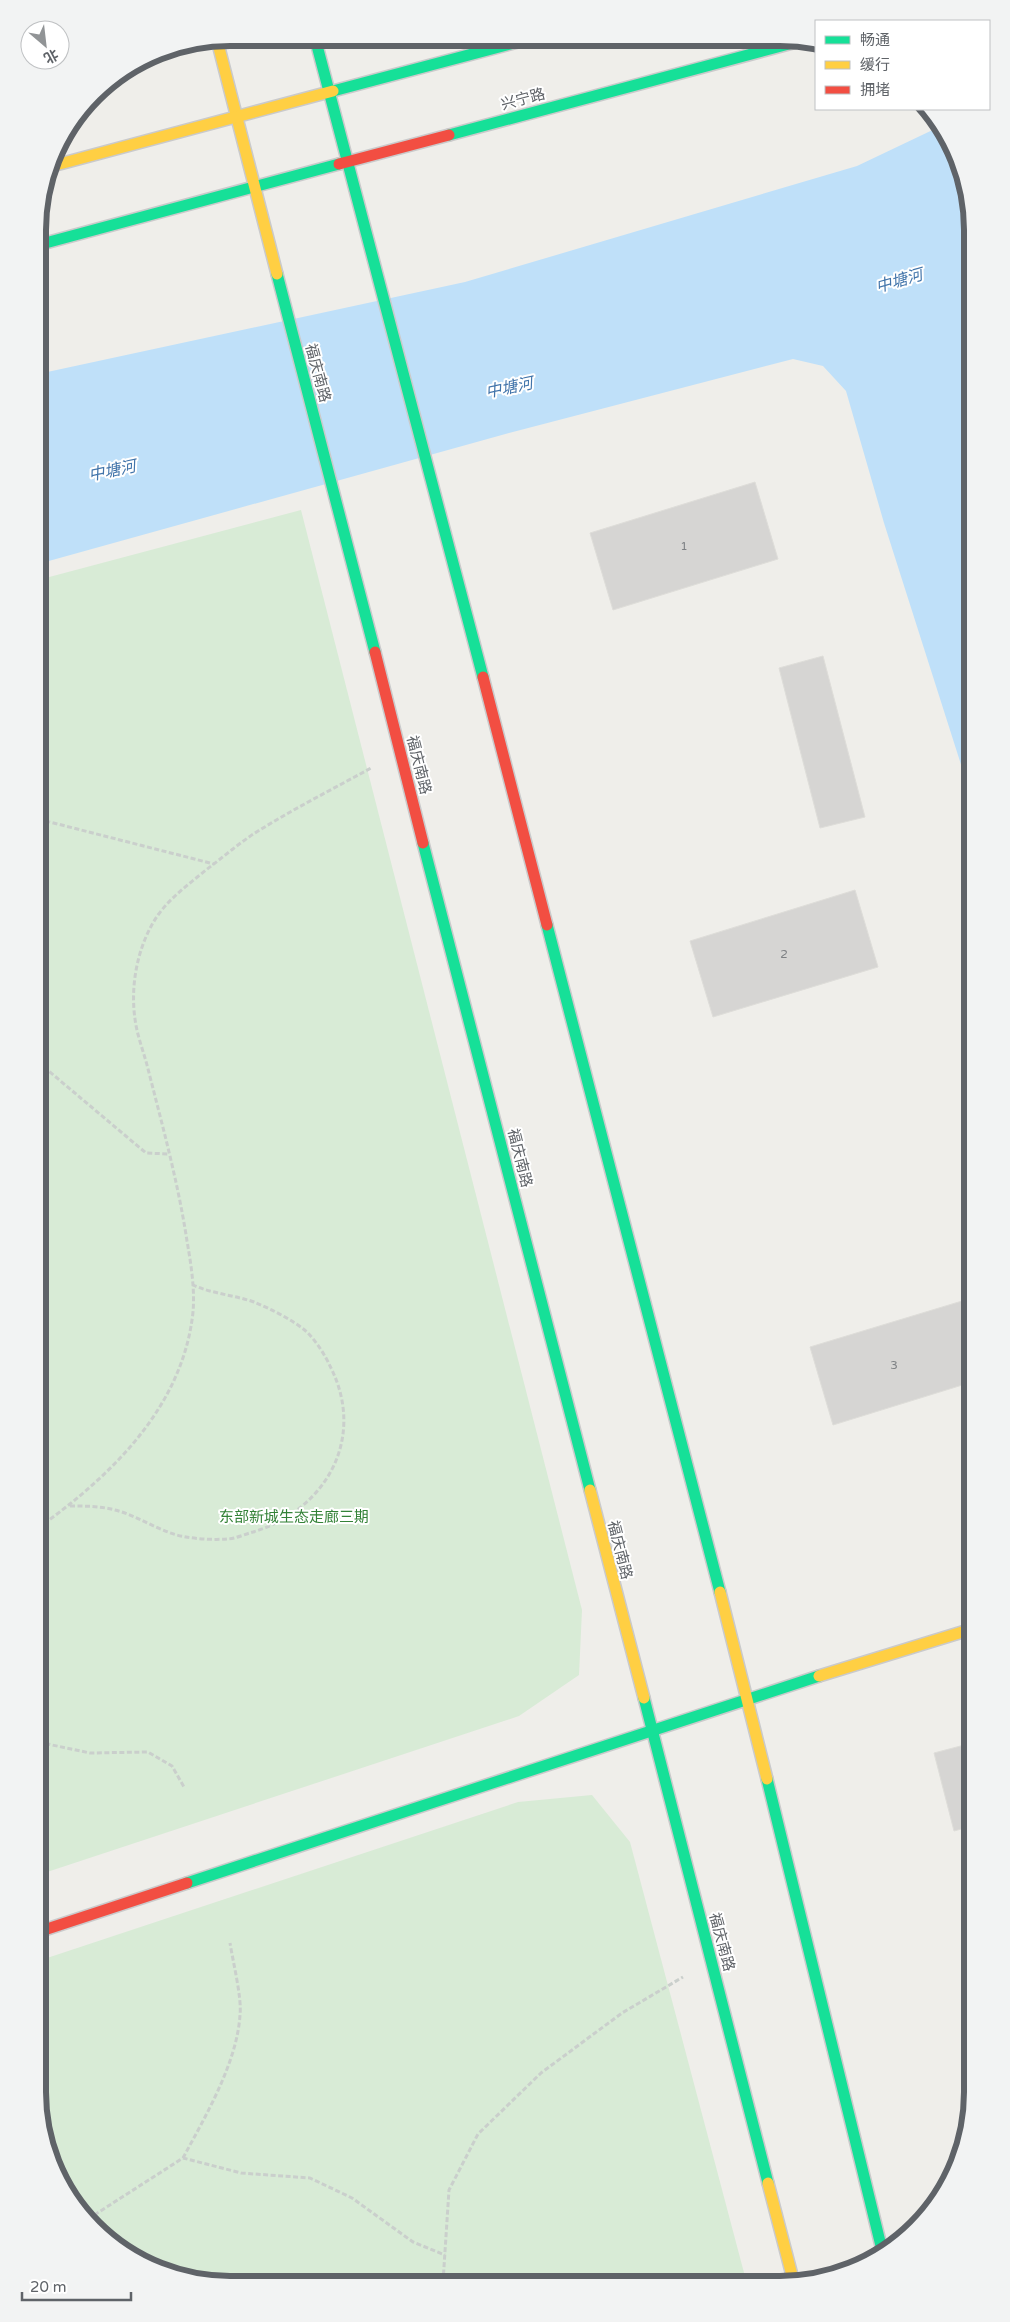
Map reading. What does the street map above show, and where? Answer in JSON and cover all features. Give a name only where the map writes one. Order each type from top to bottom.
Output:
[{"type":"main road","points":[[317,46],[349,161],[746,1698],[881,2246]]},
{"type":"main road","points":[[58,164],[502,46]]},
{"type":"main road","name":"兴宁路","points":[[46,243],[781,46]]},
{"type":"main road","name":"福庆南路","points":[[220,47],[254,187],[792,2275]]},
{"type":"main road","points":[[46,1929],[651,1732],[746,1698],[964,1632]]},
{"type":"path","points":[[46,1522],[69,1506],[114,1465],[148,1424],[168,1394],[187,1346],[193,1311],[192,1285],[180,1197],[135,1019],[135,975],[143,941],[158,915],[176,894],[254,833],[400,752]]},
{"type":"path","points":[[46,821],[214,864]]},
{"type":"path","points":[[46,1069],[146,1153],[169,1154]]},
{"type":"path","points":[[69,1506],[95,1506],[116,1510],[185,1537],[229,1539],[270,1527],[303,1507],[328,1477],[341,1448],[345,1420],[340,1386],[326,1358],[307,1332],[281,1315],[254,1302],[227,1297],[192,1285]]},
{"type":"path","points":[[46,1744],[90,1753],[148,1752],[172,1766],[184,1787]]},
{"type":"path","points":[[94,2215],[183,2158],[202,2123],[233,2050],[240,2014],[230,1943]]},
{"type":"path","points":[[444,2276],[449,2190],[478,2134],[541,2073],[622,2013],[712,1960]]},
{"type":"path","points":[[183,2158],[241,2173],[310,2178],[352,2198],[413,2242],[446,2255]]},
{"type":"green space","name":"东部新城生态走廊三期","points":[[301,510],[582,1610],[579,1675],[519,1716],[46,1872],[46,578]]},
{"type":"green space","points":[[592,1795],[630,1842],[745,2276],[230,2276],[206,2274],[171,2266],[149,2257],[118,2238],[100,2222],[84,2204],[65,2173],[56,2151],[50,2128],[46,2092],[46,1958],[518,1802]]},
{"type":"water","name":"中塘河","points":[[934,129],[950,160],[960,194],[964,230],[964,774],[884,523],[846,391],[823,366],[793,359],[509,433],[46,562],[46,372],[465,282],[857,166]]},
{"type":"building","points":[[755,482],[778,559],[613,610],[590,533]]},
{"type":"building","points":[[823,656],[865,817],[820,828],[779,668]]},
{"type":"building","points":[[855,890],[878,967],[713,1017],[690,941]]},
{"type":"building","points":[[964,1300],[964,1384],[833,1425],[810,1347]]},
{"type":"building","points":[[964,1745],[964,1828],[954,1831],[934,1753]]},
{"type":"traffic: fast","points":[[317,46],[483,677]]},
{"type":"traffic: fast","points":[[333,91],[503,46]]},
{"type":"traffic: fast","points":[[449,135],[781,46]]},
{"type":"traffic: fast","points":[[46,243],[339,164]]},
{"type":"traffic: fast","points":[[277,274],[375,652]]},
{"type":"traffic: fast","points":[[423,843],[590,1490]]},
{"type":"traffic: fast","points":[[547,925],[720,1592]]},
{"type":"traffic: fast","points":[[187,1883],[819,1676]]},
{"type":"traffic: fast","points":[[644,1698],[768,2183]]},
{"type":"traffic: fast","points":[[767,1779],[881,2246]]},
{"type":"traffic: slow","points":[[219,47],[277,274]]},
{"type":"traffic: slow","points":[[58,164],[333,91]]},
{"type":"traffic: slow","points":[[590,1490],[644,1698]]},
{"type":"traffic: slow","points":[[720,1592],[767,1779]]},
{"type":"traffic: slow","points":[[819,1676],[964,1631]]},
{"type":"traffic: slow","points":[[768,2183],[792,2275]]},
{"type":"traffic: jam","points":[[339,164],[449,135]]},
{"type":"traffic: jam","points":[[375,652],[423,843]]},
{"type":"traffic: jam","points":[[483,677],[547,925]]},
{"type":"traffic: jam","points":[[46,1929],[187,1883]]}]
